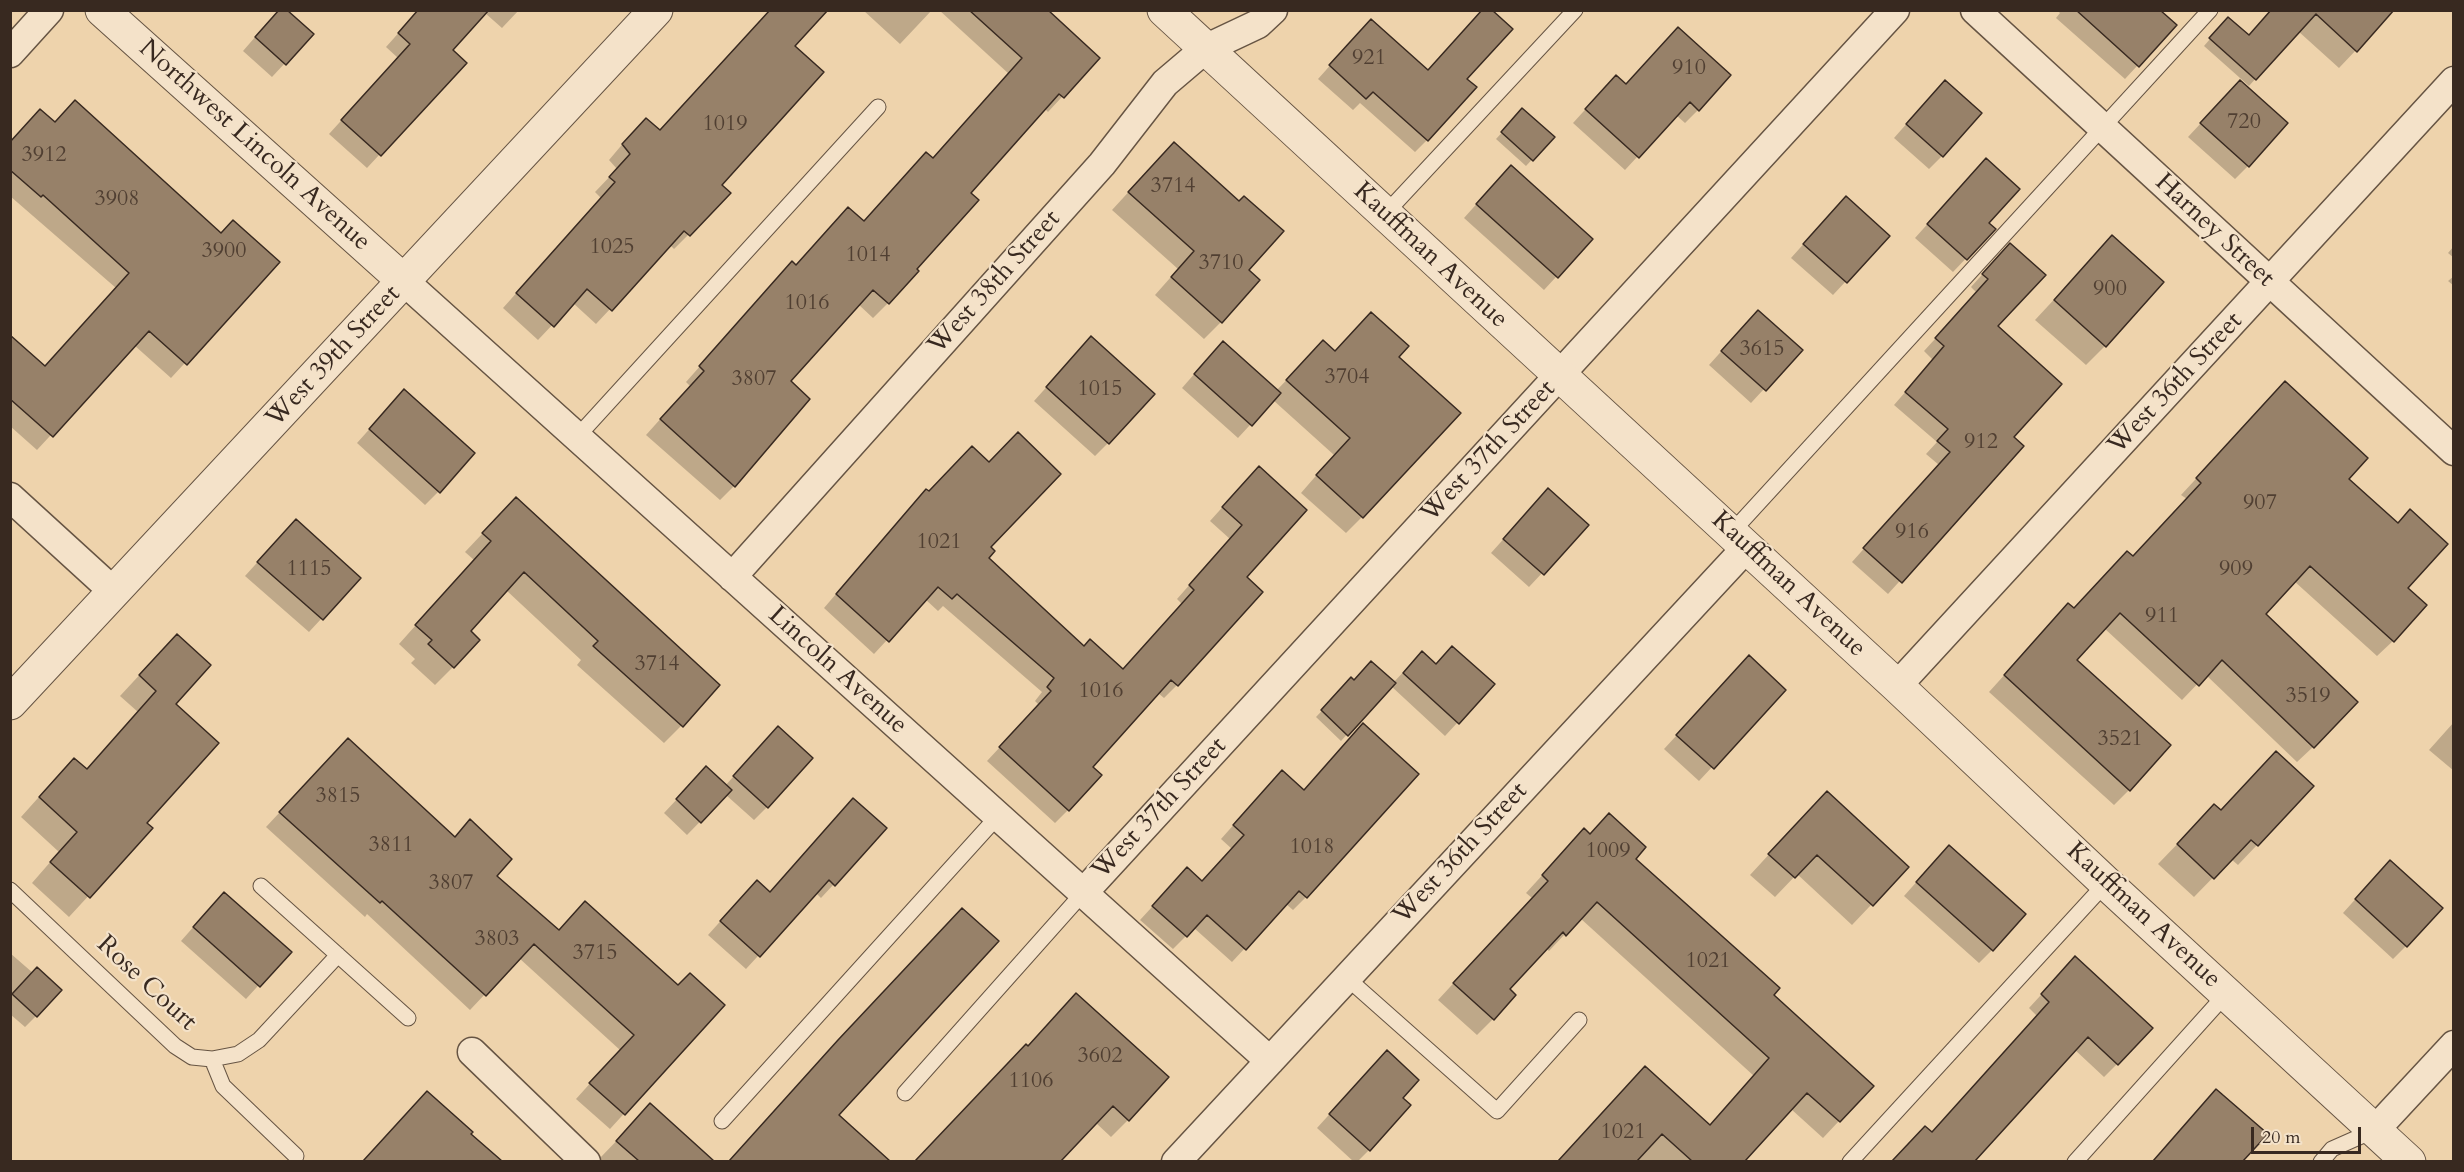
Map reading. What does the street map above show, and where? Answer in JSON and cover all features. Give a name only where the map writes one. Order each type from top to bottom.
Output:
[{"type":"street","points":[[10,52],[49,10]]},
{"type":"street","name":"Northwest Lincoln Avenue","points":[[102,10],[405,282]]},
{"type":"street","name":"West 39th Street","points":[[10,703],[405,282],[656,10]]},
{"type":"street","name":"Kauffman Avenue","points":[[1164,10],[1897,686],[2106,883],[2375,1130],[2400,1158]]},
{"type":"street","name":"West 38th Street","points":[[732,576],[1102,164],[1165,83],[1205,49],[1258,24],[1273,10]]},
{"type":"street","name":"West 37th Street","points":[[1083,893],[1895,10]]},
{"type":"street","name":"Harney Street","points":[[1975,10],[2454,451]]},
{"type":"street","name":"West 36th Street","points":[[1897,686],[2454,81]]},
{"type":"street","name":"Lincoln Avenue","points":[[405,282],[1270,1061]]},
{"type":"street","points":[[10,497],[113,591]]},
{"type":"street","name":"West 36th Street","points":[[1176,1161],[1347,978],[1739,540]]},
{"type":"street","points":[[2375,1130],[2454,1045]]},
{"type":"street","points":[[472,1052],[585,1161]]},
{"type":"lane","points":[[1385,214],[1575,10]]},
{"type":"lane","points":[[1739,540],[2210,10]]},
{"type":"lane","points":[[577,437],[878,108]]},
{"type":"lane","points":[[722,1121],[998,816]]},
{"type":"lane","points":[[1850,1161],[2106,883]]},
{"type":"lane","points":[[261,886],[408,1018]]},
{"type":"lane","name":"Rose Court","points":[[10,890],[175,1046],[192,1057],[212,1059],[238,1054],[259,1040],[338,955]]},
{"type":"lane","points":[[905,1093],[1083,893]]},
{"type":"lane","points":[[1347,978],[1497,1111],[1580,1020]]},
{"type":"lane","points":[[2075,1161],[2226,994]]},
{"type":"lane","points":[[212,1059],[223,1086],[296,1156]]},
{"type":"lane","points":[[2321,1161],[2332,1149],[2375,1130]]},
{"type":"building","points":[[279,10],[287,10],[314,34],[286,65],[255,37]]},
{"type":"building","points":[[418,10],[489,10],[453,50],[467,63],[381,156],[341,120],[410,44],[398,33]]},
{"type":"building","points":[[770,10],[828,10],[795,46],[824,72],[722,185],[731,193],[690,236],[684,231],[612,311],[587,289],[554,327],[516,293],[615,182],[609,177],[630,154],[622,144],[646,118],[660,130]]},
{"type":"building","points":[[969,10],[1048,10],[1100,58],[1064,98],[1059,94],[971,193],[979,200],[889,304],[873,290],[791,381],[810,399],[735,487],[660,419],[704,371],[699,366],[792,261],[796,265],[848,207],[864,221],[926,152],[933,158],[1022,58]]},
{"type":"building","points":[[1482,10],[1492,10],[1513,29],[1467,79],[1477,87],[1428,141],[1373,92],[1366,99],[1329,65],[1371,19],[1428,70]]},
{"type":"building","points":[[2076,10],[2160,10],[2177,25],[2139,67]]},
{"type":"building","points":[[2271,10],[2394,10],[2357,52],[2316,14],[2256,80],[2209,38],[2228,17],[2249,35]]},
{"type":"building","points":[[1678,27],[1731,75],[1699,111],[1690,102],[1639,158],[1585,109],[1616,75],[1626,84]]},
{"type":"building","points":[[1945,80],[1982,113],[1943,157],[1906,124]]},
{"type":"building","points":[[2240,80],[2288,123],[2249,167],[2200,123]]},
{"type":"building","points":[[75,100],[221,233],[233,220],[280,262],[187,365],[149,331],[53,437],[10,399],[10,335],[45,366],[129,273],[43,195],[41,197],[10,170],[10,142],[40,109],[55,122]]},
{"type":"building","points":[[1522,108],[1555,137],[1533,161],[1501,132]]},
{"type":"building","points":[[1174,142],[1239,201],[1244,196],[1284,231],[1249,270],[1260,280],[1222,323],[1171,277],[1194,251],[1128,192]]},
{"type":"building","points":[[1986,158],[2020,189],[1989,223],[1996,229],[1967,260],[1927,224]]},
{"type":"building","points":[[1511,165],[1593,239],[1558,278],[1476,204]]},
{"type":"building","points":[[1846,196],[1890,236],[1847,283],[1803,244]]},
{"type":"building","points":[[2112,235],[2164,282],[2106,347],[2054,300]]},
{"type":"building","points":[[2010,243],[2046,275],[1998,326],[2062,384],[2014,437],[2024,446],[1902,583],[1863,548],[1950,452],[1937,441],[1948,429],[1905,392],[1944,346],[1935,338],[1988,279],[1982,274]]},
{"type":"building","points":[[1758,310],[1803,350],[1766,391],[1721,351]]},
{"type":"building","points":[[1371,312],[1409,346],[1399,357],[1461,413],[1363,518],[1316,475],[1350,438],[1286,380],[1323,340],[1335,351]]},
{"type":"building","points":[[1091,336],[1155,394],[1109,444],[1046,387]]},
{"type":"building","points":[[1223,341],[1281,393],[1252,426],[1194,374]]},
{"type":"building","points":[[2285,381],[2368,458],[2349,479],[2398,523],[2410,509],[2448,544],[2408,588],[2427,605],[2394,642],[2310,566],[2266,614],[2358,702],[2314,748],[2222,660],[2199,686],[2120,613],[2077,660],[2171,745],[2130,791],[2004,675],[2068,603],[2074,608],[2127,551],[2133,556],[2201,483],[2196,478]]},
{"type":"building","points":[[404,389],[475,453],[440,493],[369,429]]},
{"type":"building","points":[[1018,432],[1061,474],[991,547],[995,551],[989,558],[1084,646],[1090,639],[1123,669],[1194,590],[1189,585],[1242,525],[1222,507],[1259,466],[1307,510],[1247,577],[1263,592],[1178,686],[1171,680],[1093,767],[1102,775],[1069,811],[999,747],[1051,691],[1047,687],[1054,678],[957,594],[952,599],[938,587],[889,642],[836,594],[926,489],[929,491],[972,446],[989,462]]},
{"type":"building","points":[[1548,488],[1589,525],[1544,575],[1503,539]]},
{"type":"building","points":[[516,497],[720,685],[683,727],[593,646],[598,641],[524,572],[471,631],[480,640],[454,668],[428,644],[432,640],[415,625],[491,541],[482,533]]},
{"type":"building","points":[[296,519],[361,578],[323,620],[257,562]]},
{"type":"building","points":[[177,634],[211,665],[176,704],[219,743],[147,823],[153,828],[90,898],[50,862],[77,832],[39,797],[74,758],[87,769],[156,691],[139,675]]},
{"type":"building","points":[[1452,646],[1495,684],[1459,724],[1403,673],[1422,651],[1436,664]]},
{"type":"building","points":[[1749,655],[1786,690],[1714,769],[1676,735]]},
{"type":"building","points":[[1371,661],[1396,683],[1348,736],[1321,710],[1351,677],[1354,680]]},
{"type":"building","points":[[1363,723],[1419,774],[1307,898],[1299,891],[1246,950],[1207,915],[1187,937],[1152,906],[1187,867],[1202,881],[1244,835],[1233,825],[1282,770],[1304,790]]},
{"type":"building","points":[[778,726],[813,758],[768,808],[733,776]]},
{"type":"building","points":[[348,738],[455,837],[470,819],[512,859],[497,876],[559,930],[585,901],[678,985],[690,973],[725,1005],[625,1115],[589,1083],[634,1035],[534,944],[486,996],[382,901],[380,903],[279,812]]},
{"type":"building","points":[[2276,751],[2314,786],[2258,846],[2251,840],[2214,879],[2177,844],[2214,804],[2221,810]]},
{"type":"building","points":[[706,766],[732,790],[701,823],[676,799]]},
{"type":"building","points":[[1827,791],[1909,867],[1873,906],[1817,855],[1795,878],[1768,854]]},
{"type":"building","points":[[853,798],[887,828],[835,886],[829,880],[760,957],[720,921],[757,880],[770,892]]},
{"type":"building","points":[[1609,813],[1646,847],[1636,859],[1780,988],[1774,995],[1874,1086],[1840,1122],[1807,1093],[1745,1161],[1692,1161],[1662,1134],[1637,1161],[1558,1161],[1645,1066],[1710,1125],[1769,1058],[1597,902],[1566,936],[1563,932],[1510,989],[1516,995],[1494,1020],[1453,983],[1548,881],[1542,875],[1584,828],[1590,834]]},
{"type":"building","points":[[1949,845],[2026,914],[1993,951],[1916,882]]},
{"type":"building","points":[[2390,860],[2443,908],[2407,947],[2355,899]]},
{"type":"building","points":[[224,892],[292,952],[260,987],[193,927]]},
{"type":"building","points":[[962,908],[999,941],[839,1115],[890,1161],[729,1161],[838,1040]]},
{"type":"building","points":[[2075,956],[2153,1028],[2118,1065],[2088,1037],[1975,1161],[1892,1161],[1925,1126],[1932,1132],[2049,1002],[2041,994]]},
{"type":"building","points":[[37,967],[62,990],[37,1017],[12,994]]},
{"type":"building","points":[[1076,993],[1169,1077],[1129,1121],[1113,1106],[1061,1161],[915,1161],[1026,1044],[1028,1046]]},
{"type":"building","points":[[1387,1050],[1419,1080],[1403,1098],[1411,1105],[1370,1151],[1329,1114]]},
{"type":"building","points":[[2216,1089],[2268,1134],[2243,1161],[2153,1161]]},
{"type":"building","points":[[427,1091],[473,1132],[471,1134],[502,1161],[363,1161]]},
{"type":"building","points":[[650,1103],[714,1161],[639,1161],[616,1141]]}]
